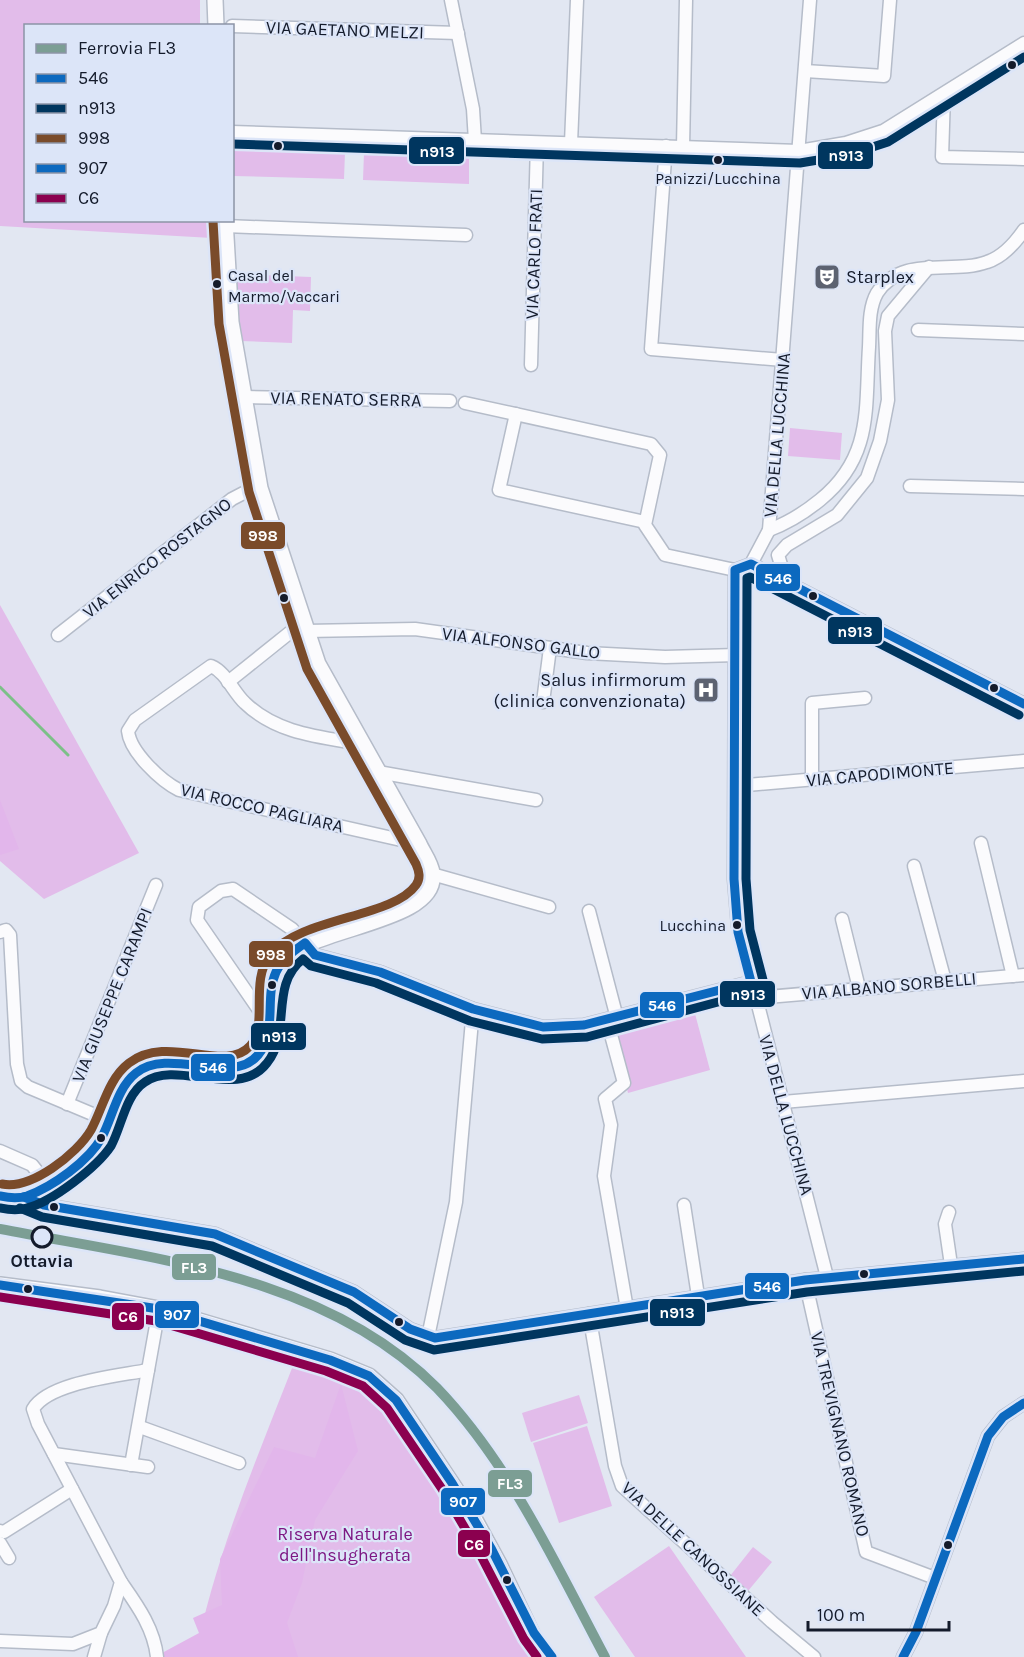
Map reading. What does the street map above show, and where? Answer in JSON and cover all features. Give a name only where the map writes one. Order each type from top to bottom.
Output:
[{"type":"main road","points":[[215,0],[216,24]]},
{"type":"main road","points":[[0,1196],[24,1197],[47,1184],[94,1147],[128,1082],[141,1068],[159,1063],[217,1068],[243,1065],[261,1052],[268,1023],[275,970],[286,956],[305,944],[408,910],[425,894],[432,874],[419,844],[325,679],[304,627],[259,485],[230,310],[225,223]]},
{"type":"main road","points":[[0,1285],[100,1298],[159,1309],[352,1367],[383,1386],[405,1413],[476,1521],[534,1634],[543,1657]]},
{"type":"main road","points":[[534,1634],[552,1657]]},
{"type":"street","points":[[451,0],[473,109],[475,141]]},
{"type":"street","points":[[571,143],[577,0]]},
{"type":"street","points":[[683,147],[686,0]]},
{"type":"street","name":"VIA DELLA LUCCHINA","points":[[751,564],[769,530],[810,0]]},
{"type":"street","points":[[805,71],[884,76],[890,0]]},
{"type":"street","name":"VIA GAETANO MELZI","points":[[234,26],[458,33]]},
{"type":"street","points":[[234,132],[799,151],[864,138],[894,125],[1024,44]]},
{"type":"street","points":[[944,94],[942,157],[1024,159]]},
{"type":"street","name":"VIA CARLO FRATI","points":[[531,365],[537,143]]},
{"type":"street","points":[[666,146],[651,349],[783,360]]},
{"type":"street","points":[[225,223],[466,234]]},
{"type":"street","points":[[769,530],[792,520],[814,505],[845,476],[858,451],[864,423],[873,302],[880,289],[891,279],[908,271],[987,262],[1004,252],[1024,230]]},
{"type":"street","points":[[796,587],[779,564],[780,551],[831,520],[859,490],[872,468],[885,420],[888,399],[885,331],[888,315],[929,267]]},
{"type":"street","points":[[918,330],[1024,334]]},
{"type":"street","name":"VIA RENATO SERRA","points":[[243,397],[450,401]]},
{"type":"street","points":[[465,403],[648,442],[655,446],[660,455],[645,522],[658,549],[665,555],[735,570],[751,564],[1024,704]]},
{"type":"street","points":[[516,414],[499,490],[645,522]]},
{"type":"street","points":[[845,476],[859,490]]},
{"type":"street","name":"VIA ENRICO ROSTAGNO","points":[[58,635],[232,499],[259,485]]},
{"type":"street","points":[[910,486],[1024,489]]},
{"type":"street","name":"VIA DELLA LUCCHINA","points":[[735,570],[736,914],[754,998],[827,1277]]},
{"type":"street","points":[[228,682],[304,627]]},
{"type":"street","name":"VIA ALFONSO GALLO","points":[[304,627],[415,629],[587,653],[665,657],[737,656]]},
{"type":"street","points":[[543,702],[550,648]]},
{"type":"street","name":"VIA ROCCO PAGLIARA","points":[[362,744],[307,735],[280,726],[247,705],[217,668],[208,666],[132,723],[128,731],[130,741],[158,776],[179,790],[199,797],[419,844]]},
{"type":"street","points":[[812,780],[812,703],[865,699]]},
{"type":"street","name":"VIA CAPODIMONTE","points":[[736,786],[1024,761]]},
{"type":"street","points":[[378,772],[537,800]]},
{"type":"street","points":[[981,843],[1018,975]]},
{"type":"street","points":[[914,866],[945,981]]},
{"type":"street","points":[[432,874],[549,907]]},
{"type":"street","name":"VIA GIUSEPPE CARAMPI","points":[[67,1104],[156,885]]},
{"type":"street","points":[[268,1023],[199,924],[196,911],[218,892],[233,889],[292,929],[315,955],[380,972],[473,1009],[543,1027],[573,1027],[612,1019],[751,982]]},
{"type":"street","points":[[589,911],[624,1084],[620,1089],[609,1093],[605,1099],[611,1125],[604,1176],[627,1308]]},
{"type":"street","points":[[842,919],[859,988]]},
{"type":"street","points":[[3,931],[10,937],[19,1076],[28,1087],[109,1121]]},
{"type":"street","name":"VIA ALBANO SORBELLI","points":[[754,998],[1018,975]]},
{"type":"street","points":[[428,1337],[456,1202],[473,1009]]},
{"type":"street","points":[[783,1102],[1024,1081]]},
{"type":"street","points":[[0,1151],[33,1166],[47,1184]]},
{"type":"street","points":[[24,1197],[44,1204],[215,1234],[354,1292],[406,1327],[428,1337],[441,1338],[827,1277],[1024,1259]]},
{"type":"street","points":[[684,1205],[698,1296]]},
{"type":"street","points":[[949,1212],[945,1224],[951,1265]]},
{"type":"street","name":"VIA TREVIGNANO ROMANO","points":[[805,1280],[866,1552],[935,1578]]},
{"type":"street","points":[[131,1465],[140,1427],[159,1309]]},
{"type":"street","name":"VIA DELLE CANOSSIANE","points":[[590,1314],[615,1466],[622,1486],[765,1616],[814,1657]]},
{"type":"street","points":[[148,1370],[67,1387],[37,1403],[33,1412],[121,1582],[145,1619],[154,1640],[157,1657]]},
{"type":"street","points":[[903,1657],[916,1632],[988,1436],[1003,1417],[1024,1403]]},
{"type":"street","points":[[140,1427],[239,1463]]},
{"type":"street","points":[[54,1454],[148,1467]]},
{"type":"street","points":[[0,1531],[4,1532],[72,1489]]},
{"type":"street","points":[[0,1543],[9,1558]]},
{"type":"street","points":[[94,1657],[121,1582]]},
{"type":"street","points":[[0,1641],[73,1644],[101,1633]]},
{"type":"green space","points":[[0,0],[200,0],[200,24],[24,24],[24,222],[211,222],[212,238],[0,226]]},
{"type":"green space","points":[[234,148],[345,152],[344,179],[234,176]]},
{"type":"green space","points":[[364,153],[469,155],[469,184],[363,180]]},
{"type":"green space","points":[[233,274],[311,277],[310,311],[293,310],[292,343],[240,341]]},
{"type":"green space","points":[[790,428],[842,433],[840,460],[788,456]]},
{"type":"green space","points":[[0,605],[139,853],[44,899],[0,861]]},
{"type":"green space","points":[[694,1010],[710,1070],[628,1093],[613,1030]]},
{"type":"green space","name":"Riserva Naturale dell'Insugherata","points":[[296,1358],[324,1371],[355,1376],[381,1393],[489,1556],[539,1657],[195,1657],[214,1580],[226,1543]]},
{"type":"green space","points":[[579,1395],[588,1423],[531,1442],[522,1413]]},
{"type":"green space","points":[[587,1426],[612,1506],[559,1523],[533,1443]]},
{"type":"green space","points":[[669,1546],[746,1657],[635,1657],[594,1597]]},
{"type":"green space","points":[[753,1547],[772,1562],[748,1591],[730,1576]]},
{"type":"shaded area","points":[[0,800],[19,849],[0,855]]},
{"type":"shaded area","points":[[341,1384],[358,1451],[315,1520],[302,1583],[287,1623],[298,1657],[162,1657],[162,1653],[199,1633],[193,1618],[222,1605],[220,1559],[274,1447],[315,1458]]},
{"type":"waterway","points":[[0,687],[68,755]]},
{"type":"rail line","name":"FL3","points":[[0,1229],[174,1262],[232,1277],[289,1295],[342,1319],[392,1350],[437,1388],[487,1449],[550,1551],[605,1657]]},
{"type":"transit line","name":"n913","points":[[234,144],[800,163],[848,155],[888,142],[1024,57]]},
{"type":"transit line","name":"998","points":[[2,1184],[14,1184],[39,1176],[75,1149],[91,1130],[116,1077],[129,1063],[144,1055],[161,1052],[226,1056],[239,1054],[250,1046],[258,1027],[261,978],[270,955],[284,942],[302,933],[388,905],[404,896],[419,880],[416,864],[307,669],[249,492],[219,324],[213,222]]},
{"type":"transit line","name":"546","points":[[0,1196],[20,1198],[37,1192],[79,1164],[102,1137],[124,1086],[136,1073],[150,1066],[166,1063],[232,1068],[246,1064],[258,1055],[268,1036],[271,993],[276,972],[285,959],[305,943],[315,955],[380,972],[473,1009],[543,1027],[584,1025],[751,982],[738,932],[734,879],[735,570],[751,564],[1024,704]]},
{"type":"transit line","name":"n913","points":[[0,1208],[20,1210],[37,1204],[49,1199],[85,1173],[111,1146],[128,1103],[145,1082],[158,1076],[173,1075],[224,1080],[240,1079],[255,1074],[267,1063],[274,1051],[287,982],[293,970],[303,959],[311,966],[376,983],[470,1021],[542,1039],[587,1037],[759,991],[763,980],[750,930],[746,879],[747,578],[750,577],[1019,715]]},
{"type":"transit line","name":"546","points":[[24,1197],[44,1205],[215,1234],[354,1292],[410,1329],[435,1338],[805,1280],[1024,1259]]},
{"type":"transit line","name":"n913","points":[[20,1208],[42,1217],[212,1246],[348,1303],[405,1340],[434,1350],[807,1292],[1024,1271]]},
{"type":"transit line","name":"907","points":[[0,1285],[159,1309],[330,1360],[369,1376],[396,1400],[452,1483],[491,1548],[534,1633],[552,1657]]},
{"type":"transit line","name":"C6","points":[[0,1297],[156,1321],[326,1371],[363,1386],[387,1408],[442,1489],[480,1554],[524,1639],[537,1657]]},
{"type":"transit line","name":"546","points":[[903,1657],[916,1632],[988,1436],[1003,1417],[1024,1403]]},
{"type":"place","name":"Panizzi/Lucchina","points":[[718,160]]},
{"type":"place","name":"Starplex","points":[[827,277]]},
{"type":"place","name":"Casal del Marmo/Vaccari","points":[[217,284]]},
{"type":"place","name":"Salus infirmorum (clinica convenzionata)","points":[[706,690]]},
{"type":"place","name":"Lucchina","points":[[737,925]]},
{"type":"place","name":"Ottavia","points":[[42,1237]]}]
